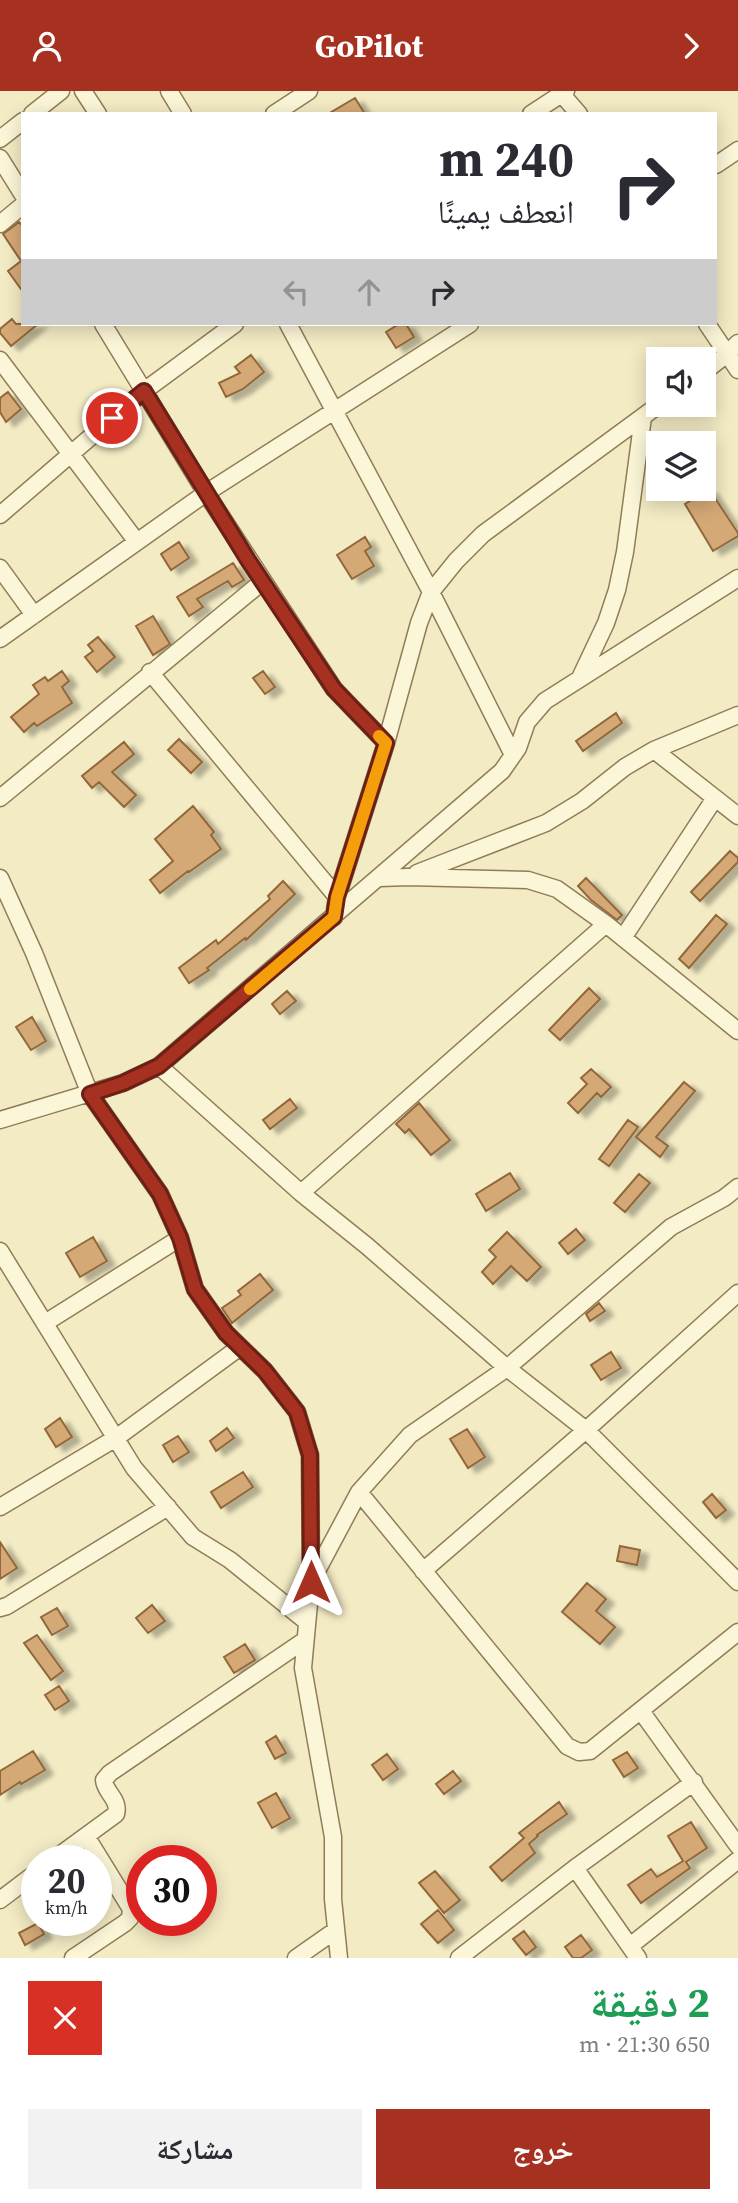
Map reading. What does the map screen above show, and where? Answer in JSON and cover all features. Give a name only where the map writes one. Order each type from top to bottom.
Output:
[{"type":"street","points":[[35,112],[61,91]]},
{"type":"street","points":[[83,91],[97,112]]},
{"type":"street","points":[[169,91],[182,112]]},
{"type":"street","points":[[277,112],[309,91]]},
{"type":"street","points":[[534,112],[562,92],[577,112]]},
{"type":"street","points":[[0,139],[21,123]]},
{"type":"street","points":[[717,164],[738,150]]},
{"type":"street","points":[[0,158],[21,192]]},
{"type":"street","points":[[0,223],[21,207]]},
{"type":"street","points":[[104,326],[262,582],[334,689],[386,743]]},
{"type":"street","points":[[0,515],[144,391],[232,326]]},
{"type":"street","points":[[289,326],[431,592],[513,755]]},
{"type":"street","points":[[709,326],[733,348],[738,370]]},
{"type":"street","points":[[0,639],[206,493],[334,412],[452,329]]},
{"type":"street","points":[[716,362],[733,348]]},
{"type":"street","points":[[0,360],[137,541]]},
{"type":"street","points":[[334,917],[337,897],[386,743],[419,623],[431,592],[483,534],[646,415]]},
{"type":"street","points":[[579,679],[606,623],[617,590],[625,552],[643,417]]},
{"type":"street","points":[[0,568],[34,615]]},
{"type":"street","points":[[0,1120],[123,1083],[159,1066],[502,771],[518,748],[527,722],[545,701],[738,578]]},
{"type":"street","points":[[0,798],[262,582]]},
{"type":"street","points":[[150,672],[337,897]]},
{"type":"street","points":[[408,877],[546,823],[582,801],[625,767],[654,750],[738,715]]},
{"type":"street","points":[[654,750],[738,816]]},
{"type":"street","points":[[623,938],[715,798]]},
{"type":"street","points":[[0,878],[34,953],[90,1094],[160,1194],[180,1238],[195,1289],[226,1333],[265,1371],[297,1412],[310,1455],[311,1582],[303,1668],[333,1837],[333,1899],[339,1958]]},
{"type":"street","points":[[380,878],[528,880],[557,889],[606,924],[738,1031]]},
{"type":"street","points":[[301,1193],[606,924]]},
{"type":"street","points":[[159,1066],[301,1193],[367,1246],[508,1368],[586,1430],[738,1582]]},
{"type":"street","points":[[311,1582],[359,1492],[410,1435],[508,1368],[671,1227],[724,1198],[738,1187]]},
{"type":"street","points":[[45,1323],[180,1238]]},
{"type":"street","points":[[0,1251],[134,1468],[193,1537],[230,1560],[307,1622]]},
{"type":"street","points":[[424,1571],[738,1293]]},
{"type":"street","points":[[0,1507],[116,1438],[240,1347]]},
{"type":"street","points":[[359,1492],[568,1746],[579,1752],[590,1751],[738,1632]]},
{"type":"street","points":[[0,1608],[7,1607],[168,1507]]},
{"type":"street","points":[[74,1845],[116,1814],[116,1802],[104,1786],[104,1780],[110,1773],[305,1640]]},
{"type":"street","points":[[641,1711],[738,1846]]},
{"type":"street","points":[[459,1958],[575,1868],[694,1782]]},
{"type":"street","points":[[73,1958],[125,1923],[130,1918],[131,1909],[86,1836]]},
{"type":"street","points":[[575,1868],[634,1952],[738,1860]]},
{"type":"street","points":[[0,1900],[21,1884]]},
{"type":"street","points":[[296,1958],[336,1930]]},
{"type":"building","points":[[355,98],[364,112],[331,112]]},
{"type":"building","points":[[19,222],[21,224],[21,261],[3,234]]},
{"type":"building","points":[[21,261],[21,289],[8,271]]},
{"type":"building","points":[[12,319],[21,326],[36,326],[11,346],[0,333],[0,329]]},
{"type":"building","points":[[396,326],[407,326],[414,337],[396,348],[386,332]]},
{"type":"building","points":[[251,355],[264,372],[243,389],[226,397],[219,383],[240,373],[235,367]]},
{"type":"building","points":[[8,392],[21,409],[6,422],[0,412],[0,398]]},
{"type":"building","points":[[716,500],[738,536],[713,551],[685,504],[690,501]]},
{"type":"building","points":[[365,537],[371,547],[365,551],[374,566],[352,579],[337,555]]},
{"type":"building","points":[[179,542],[189,558],[171,570],[161,554]]},
{"type":"building","points":[[233,563],[244,580],[232,587],[228,581],[197,599],[203,607],[189,616],[177,597]]},
{"type":"building","points":[[153,616],[170,644],[153,655],[136,626]]},
{"type":"building","points":[[98,637],[115,657],[97,672],[85,657],[93,651],[88,645]]},
{"type":"building","points":[[62,671],[69,681],[62,687],[72,703],[37,726],[34,723],[24,732],[11,717],[39,694],[33,685],[45,677],[48,681]]},
{"type":"building","points":[[263,671],[275,687],[265,694],[253,678]]},
{"type":"building","points":[[616,713],[622,723],[583,751],[576,741]]},
{"type":"building","points":[[179,739],[202,762],[191,773],[168,750]]},
{"type":"building","points":[[124,742],[134,754],[112,772],[136,795],[124,807],[99,782],[92,788],[82,776]]},
{"type":"building","points":[[193,806],[214,832],[211,835],[221,849],[160,893],[150,880],[173,861],[155,839]]},
{"type":"building","points":[[730,851],[738,858],[738,862],[700,901],[691,892]]},
{"type":"building","points":[[586,878],[622,915],[617,920],[578,886]]},
{"type":"building","points":[[283,881],[295,894],[246,940],[245,938],[207,968],[209,970],[189,983],[179,968],[216,940],[218,944],[270,899],[268,896]]},
{"type":"building","points":[[716,915],[727,924],[689,968],[679,959]]},
{"type":"building","points":[[589,988],[600,999],[560,1040],[549,1030]]},
{"type":"building","points":[[287,991],[296,1001],[280,1014],[272,1004]]},
{"type":"building","points":[[32,1017],[46,1041],[31,1050],[16,1027]]},
{"type":"building","points":[[591,1069],[611,1087],[601,1097],[597,1093],[578,1113],[568,1103],[587,1084],[581,1078]]},
{"type":"building","points":[[684,1082],[695,1091],[656,1137],[668,1146],[660,1157],[636,1137]]},
{"type":"building","points":[[290,1099],[297,1108],[270,1129],[263,1120]]},
{"type":"building","points":[[419,1103],[450,1140],[431,1155],[409,1129],[405,1133],[396,1124]]},
{"type":"building","points":[[628,1120],[638,1127],[609,1166],[599,1159]]},
{"type":"building","points":[[510,1173],[520,1189],[486,1211],[476,1194]]},
{"type":"building","points":[[639,1174],[650,1183],[625,1212],[614,1203]]},
{"type":"building","points":[[576,1229],[585,1240],[568,1254],[559,1243]]},
{"type":"building","points":[[507,1232],[541,1267],[527,1281],[511,1266],[493,1284],[482,1272],[496,1257],[489,1250]]},
{"type":"building","points":[[93,1237],[107,1261],[80,1277],[66,1253]]},
{"type":"building","points":[[260,1274],[273,1290],[232,1323],[222,1308],[241,1295],[238,1291]]},
{"type":"building","points":[[599,1303],[605,1311],[590,1321],[586,1314]]},
{"type":"building","points":[[611,1352],[621,1368],[601,1380],[591,1365]]},
{"type":"building","points":[[60,1418],[72,1437],[56,1447],[45,1429]]},
{"type":"building","points":[[227,1428],[234,1438],[216,1451],[210,1441]]},
{"type":"building","points":[[467,1429],[485,1457],[468,1468],[450,1439]]},
{"type":"building","points":[[178,1436],[189,1452],[173,1462],[163,1445]]},
{"type":"building","points":[[243,1472],[253,1487],[221,1508],[211,1492]]},
{"type":"building","points":[[712,1494],[726,1510],[716,1518],[703,1502]]},
{"type":"building","points":[[0,1542],[17,1568],[0,1579]]},
{"type":"building","points":[[620,1546],[640,1550],[637,1565],[617,1561]]},
{"type":"building","points":[[587,1583],[606,1599],[596,1611],[615,1627],[600,1644],[562,1612]]},
{"type":"building","points":[[152,1605],[165,1621],[148,1633],[136,1618]]},
{"type":"building","points":[[57,1608],[68,1626],[52,1635],[41,1617]]},
{"type":"building","points":[[37,1635],[63,1671],[51,1680],[24,1643]]},
{"type":"building","points":[[245,1644],[255,1660],[234,1673],[224,1657]]},
{"type":"building","points":[[59,1686],[69,1701],[55,1710],[45,1695]]},
{"type":"building","points":[[276,1736],[286,1753],[275,1759],[266,1742]]},
{"type":"building","points":[[33,1751],[45,1770],[0,1795],[0,1771]]},
{"type":"building","points":[[627,1752],[638,1768],[624,1777],[613,1760]]},
{"type":"building","points":[[387,1754],[398,1769],[383,1780],[372,1765]]},
{"type":"building","points":[[453,1771],[461,1781],[444,1794],[436,1784]]},
{"type":"building","points":[[276,1793],[290,1818],[272,1828],[258,1803]]},
{"type":"building","points":[[559,1802],[567,1814],[537,1835],[529,1844],[535,1853],[502,1881],[490,1867],[524,1838],[519,1833]]},
{"type":"building","points":[[691,1822],[707,1848],[686,1862],[690,1868],[641,1903],[628,1885],[651,1869],[657,1877],[683,1861],[668,1836]]},
{"type":"building","points":[[435,1871],[460,1900],[444,1913],[419,1883]]},
{"type":"building","points":[[438,1910],[454,1930],[438,1943],[421,1924]]},
{"type":"building","points":[[524,1931],[536,1947],[526,1955],[513,1939]]},
{"type":"building","points":[[21,1932],[21,1936],[41,1936],[25,1945],[19,1933]]},
{"type":"building","points":[[581,1935],[592,1950],[581,1958],[573,1958],[565,1947]]},
{"type":"slow traffic","points":[[250,989],[334,917],[337,897],[386,743],[379,736]]},
{"type":"route","points":[[112,418],[144,391],[248,560],[334,689],[386,743],[337,897],[334,917],[159,1066],[123,1083],[90,1094],[160,1194],[180,1238],[195,1289],[226,1333],[265,1371],[297,1412],[310,1455],[311,1582]]}]
